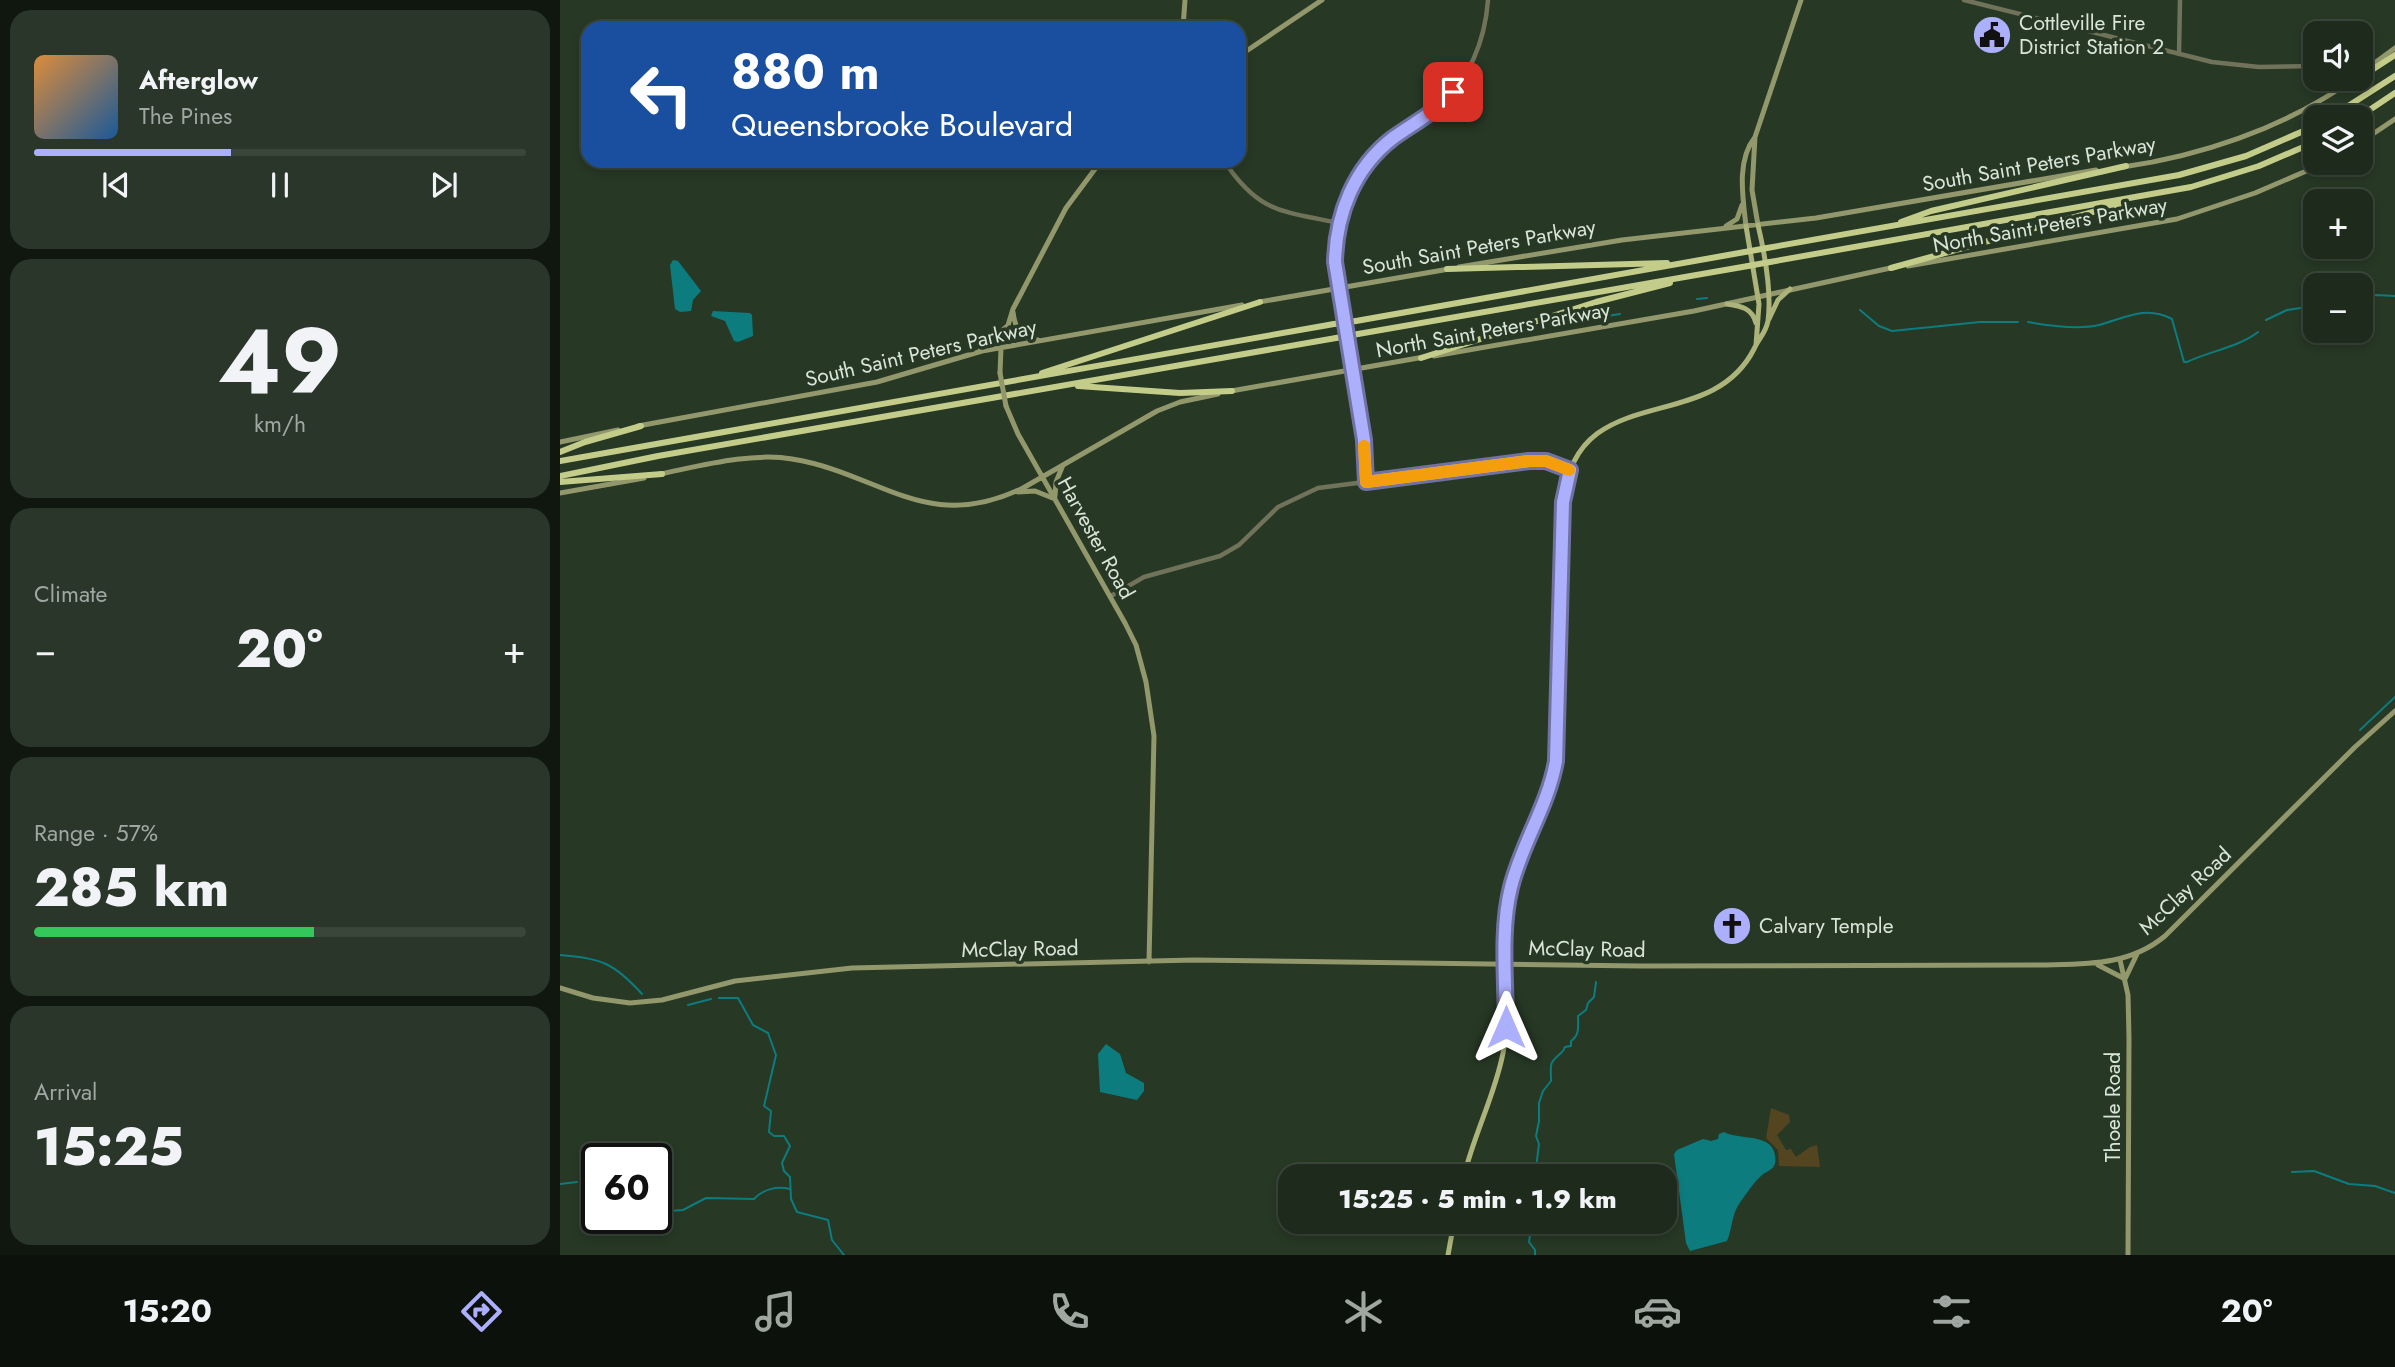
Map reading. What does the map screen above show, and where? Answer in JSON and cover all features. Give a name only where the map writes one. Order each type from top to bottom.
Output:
[{"type":"highway","points":[[2373,67],[2395,55]]},
{"type":"highway","points":[[2350,105],[2395,76]]},
{"type":"highway","points":[[2373,108],[2395,93]]},
{"type":"highway","points":[[560,461],[2179,175],[2254,153],[2303,131]]},
{"type":"highway","points":[[560,476],[658,456],[2144,197],[2237,174],[2303,147]]},
{"type":"highway","points":[[1884,228],[1931,211],[2126,166]]},
{"type":"highway","points":[[1891,268],[2101,212],[2144,197]]},
{"type":"highway","points":[[1447,269],[1648,262],[1680,264]]},
{"type":"highway","points":[[1421,358],[1596,302],[1650,289],[1688,276]]},
{"type":"highway","points":[[1027,379],[1070,362],[1260,302]]},
{"type":"highway","points":[[1062,386],[1180,393],[1233,391]]},
{"type":"highway","points":[[560,452],[641,426]]},
{"type":"highway","points":[[560,482],[662,474]]},
{"type":"main road","points":[[1184,21],[1185,0]]},
{"type":"main road","points":[[1246,51],[1322,0]]},
{"type":"main road","points":[[1768,322],[1769,294],[1752,190],[1755,137],[1801,0]]},
{"type":"main road","points":[[2373,64],[2395,48]]},
{"type":"main road","name":"South Saint Peters Parkway","points":[[560,442],[877,383],[976,352],[1339,287],[1591,244],[1829,216],[2126,166],[2190,153],[2238,138],[2307,107],[2335,91]]},
{"type":"main road","points":[[2373,134],[2395,119]]},
{"type":"main road","points":[[1755,137],[1748,145],[1745,157],[1743,202],[1758,296],[1756,345]]},
{"type":"main road","name":"Harvester Road","points":[[1096,168],[1066,208],[1013,309],[1001,348],[1000,373],[1006,406],[1018,435],[1111,596],[1136,645],[1146,682],[1153,721],[1154,766],[1149,962]]},
{"type":"main road","name":"North Saint Peters Parkway","points":[[560,493],[745,459],[776,457],[807,462],[897,495],[928,503],[975,503],[1014,492],[1167,406],[1233,391],[1645,320],[1891,268],[2177,219],[2255,193],[2303,172]]},
{"type":"main road","points":[[1722,228],[1737,219],[1743,202]]},
{"type":"main road","points":[[1468,1164],[1503,1055],[1506,1027],[1507,908],[1511,886],[1547,799],[1556,761],[1563,502],[1570,470],[1581,450],[1600,431],[1623,419],[1710,393],[1738,373],[1763,337],[1778,300],[1790,289]]},
{"type":"main road","points":[[1727,304],[1742,306],[1751,311],[1757,326]]},
{"type":"main road","points":[[1013,309],[1014,321],[1021,334],[1030,339],[1045,341]]},
{"type":"main road","points":[[976,352],[1006,327]]},
{"type":"main road","points":[[1014,492],[1035,491],[1055,499],[1056,482],[1063,465]]},
{"type":"main road","name":"McClay Road","points":[[560,988],[605,1000],[646,1002],[735,981],[852,968],[1194,960],[1642,966],[2095,964],[2137,954],[2165,936],[2355,747],[2395,712]]},
{"type":"main road","points":[[2095,964],[2125,979],[2137,954]]},
{"type":"main road","name":"Thoele Road","points":[[2120,960],[2128,995],[2128,1255]]},
{"type":"main road","points":[[1448,1255],[1452,1234]]},
{"type":"street","points":[[1366,482],[1364,440],[1335,262],[1339,223],[1351,190],[1365,166],[1393,138],[1437,108],[1461,80],[1477,52],[1488,0]]},
{"type":"street","points":[[1964,0],[2212,62],[2243,66],[2303,66]]},
{"type":"street","points":[[2179,54],[2180,0]]},
{"type":"street","points":[[1229,168],[1239,183],[1259,200],[1289,212],[1339,223]]},
{"type":"street","points":[[1111,596],[1144,577],[1206,562],[1227,552],[1249,537],[1278,507],[1318,488],[1529,461],[1546,461],[1570,470]]},
{"type":"shaded area","points":[[1771,1108],[1789,1115],[1790,1122],[1777,1135],[1786,1150],[1791,1149],[1796,1157],[1817,1145],[1820,1167],[1779,1166],[1778,1150],[1766,1138]]},
{"type":"water","points":[[673,260],[678,261],[701,291],[693,300],[691,311],[680,312],[675,309],[670,265]]},
{"type":"water","points":[[713,311],[750,313],[753,336],[734,341],[725,321],[711,316]]},
{"type":"water","points":[[1106,1044],[1120,1054],[1126,1073],[1144,1083],[1144,1091],[1137,1100],[1100,1092],[1098,1054]]},
{"type":"water","points":[[1724,1132],[1765,1142],[1773,1150],[1775,1164],[1756,1181],[1738,1206],[1727,1241],[1690,1251],[1686,1243],[1674,1154],[1677,1150],[1703,1139],[1718,1139],[1719,1134]]},
{"type":"waterway","points":[[2373,296],[2395,296]]},
{"type":"waterway","points":[[1697,299],[1707,298]]},
{"type":"waterway","points":[[2266,320],[2287,310],[2303,308]]},
{"type":"waterway","points":[[1860,310],[1879,326],[1892,331],[1980,322],[2018,322]]},
{"type":"waterway","points":[[1607,316],[1620,314]]},
{"type":"waterway","points":[[2028,322],[2082,327],[2099,325],[2135,314],[2162,315],[2172,319],[2184,362],[2233,345],[2258,332]]},
{"type":"waterway","points":[[2360,730],[2395,697]]},
{"type":"waterway","points":[[560,955],[597,960],[606,964],[623,975],[642,994]]},
{"type":"waterway","points":[[1536,1164],[1539,1103],[1543,1091],[1551,1081],[1552,1062],[1565,1047],[1571,1046],[1577,1033],[1578,1016],[1586,1010],[1594,997],[1596,982]]},
{"type":"waterway","points":[[719,998],[738,998],[753,1025],[768,1033],[776,1055],[764,1106],[771,1111],[769,1132],[774,1136],[784,1136],[790,1146],[782,1163],[784,1171],[790,1177],[791,1199],[797,1212],[828,1220],[832,1240],[844,1255]]},
{"type":"waterway","points":[[688,1005],[711,999]]},
{"type":"waterway","points":[[2292,1172],[2314,1171],[2349,1184],[2375,1186],[2395,1193]]},
{"type":"waterway","points":[[560,1184],[577,1182]]},
{"type":"waterway","points":[[672,1211],[683,1210],[706,1198],[754,1199],[770,1189],[790,1189]]},
{"type":"waterway","points":[[1530,1234],[1529,1242],[1535,1255]]},
{"type":"slow traffic","points":[[1364,446],[1366,482],[1529,461],[1546,461],[1569,470]]},
{"type":"place","name":"Cottleville Fire District Station 2","points":[[1992,35]]},
{"type":"place","name":"Calvary Temple","points":[[1732,926]]},
{"type":"route","points":[[1453,92],[1423,119],[1393,138],[1365,166],[1342,210],[1335,262],[1364,440],[1366,482],[1529,461],[1546,461],[1570,470],[1563,502],[1556,761],[1547,799],[1511,886],[1506,934],[1506,1027]]}]
